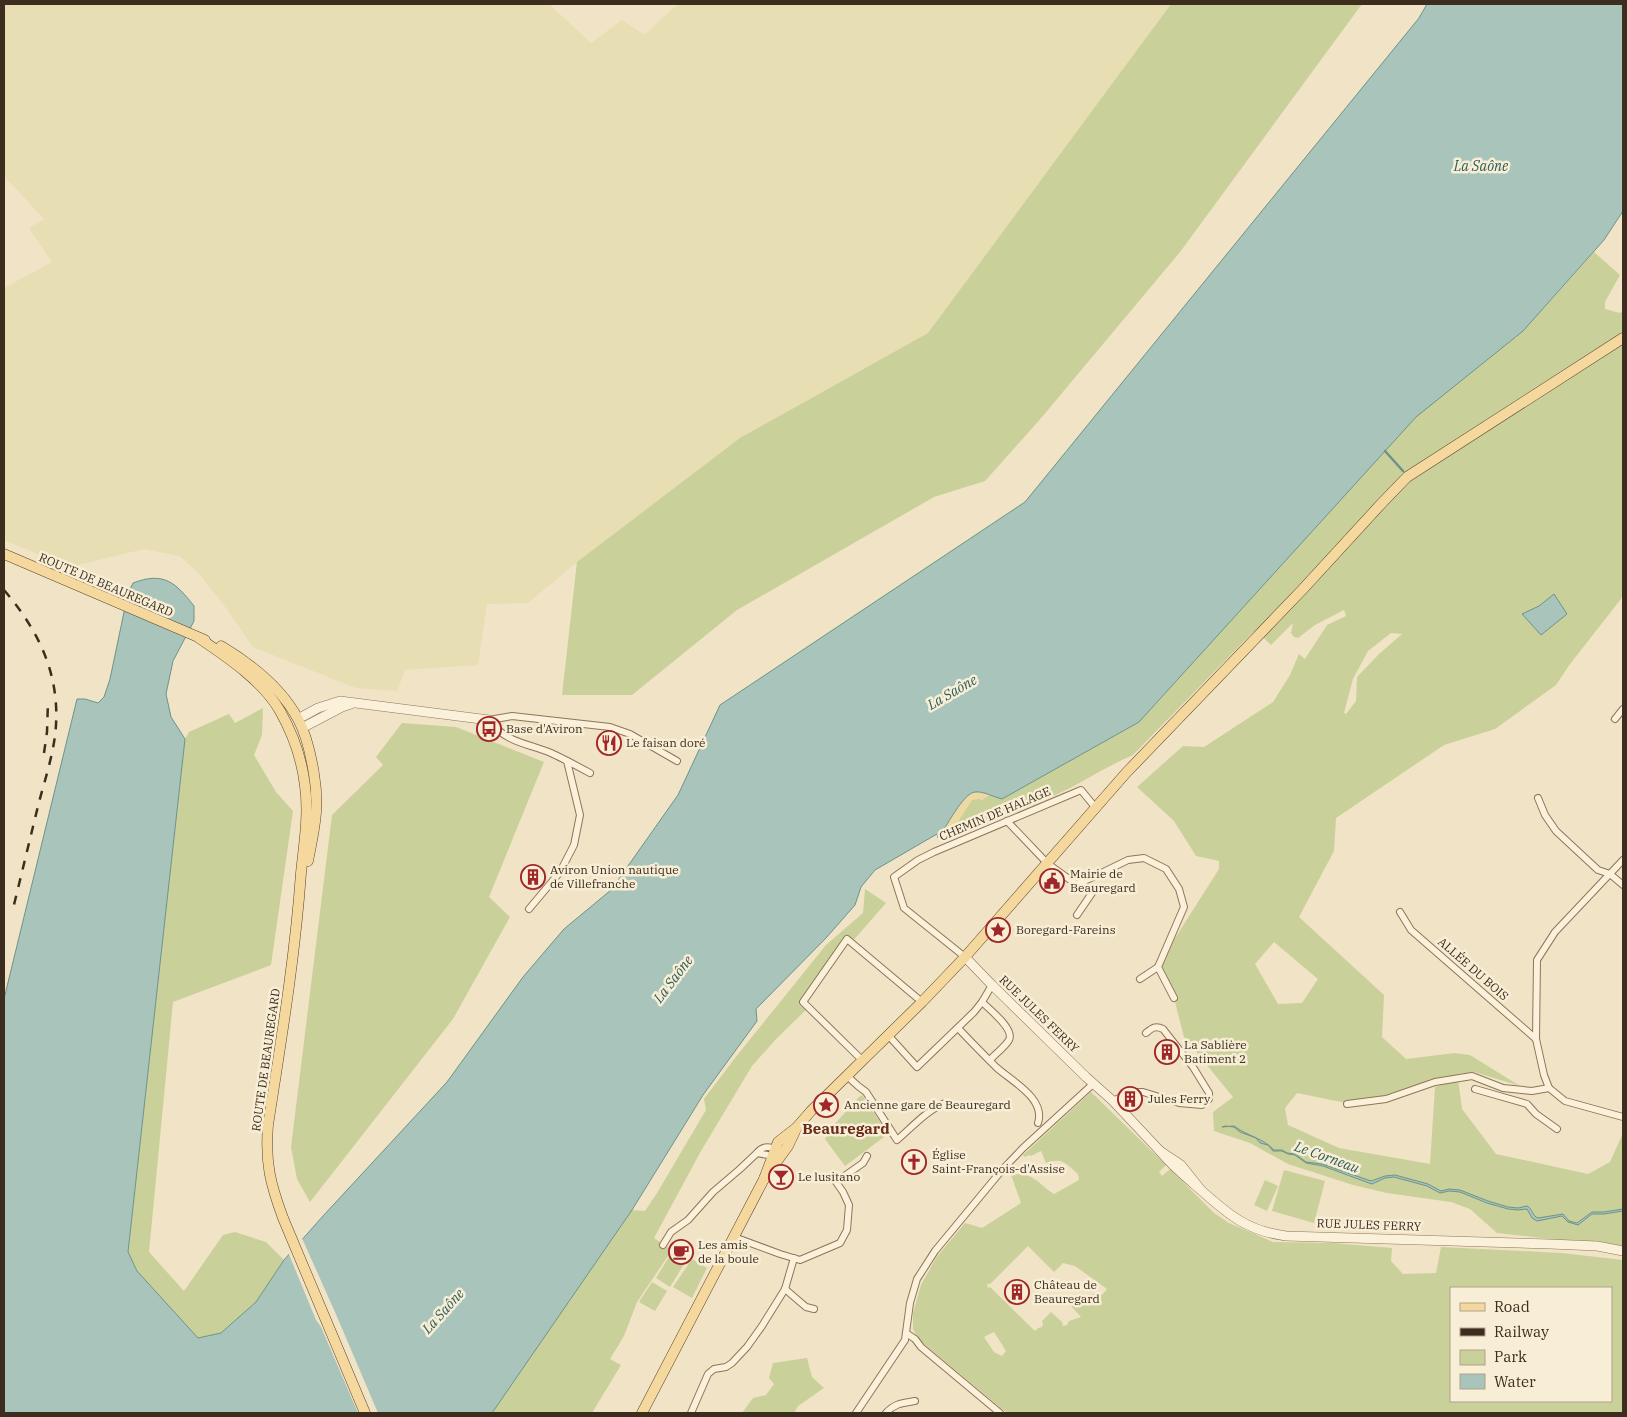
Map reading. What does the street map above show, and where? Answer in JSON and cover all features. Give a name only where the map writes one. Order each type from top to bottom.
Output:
[{"type":"main road","points":[[642,1413],[764,1179],[777,1153],[778,1142],[798,1127],[811,1110],[922,1002],[965,957],[1126,773],[1408,477],[1623,338]]},
{"type":"main road","name":"ROUTE DE BEAUREGARD","points":[[4,554],[199,638],[216,643],[254,668],[268,680],[285,700],[300,724],[311,755],[316,790],[316,812],[312,842],[299,904]]},
{"type":"main road","name":"ROUTE DE BEAUREGARD","points":[[199,638],[225,655],[262,687],[276,703],[289,727],[300,760],[306,798],[299,904],[288,996],[268,1125],[267,1165],[273,1192],[283,1218],[364,1411]]},
{"type":"main road","points":[[289,727],[300,724]]},
{"type":"street","points":[[300,724],[342,707],[358,703],[489,720],[512,716],[610,727],[630,734],[677,761]]},
{"type":"street","points":[[1615,719],[1623,709]]},
{"type":"street","points":[[489,720],[496,730],[509,738],[552,754],[590,773]]},
{"type":"street","points":[[529,909],[560,872],[574,845],[580,815],[567,762]]},
{"type":"street","name":"CHEMIN DE HALAGE","points":[[965,957],[904,908],[894,877],[918,860],[1081,790],[1096,807]]},
{"type":"street","points":[[1538,798],[1545,815],[1556,831],[1598,870],[1610,874],[1623,885]]},
{"type":"street","points":[[1007,822],[1048,864],[1076,884],[1128,860],[1144,858],[1166,869],[1179,889],[1184,907],[1158,968],[1140,979]]},
{"type":"street","points":[[1623,860],[1554,932],[1537,960],[1536,1038],[1544,1075],[1549,1088],[1565,1101],[1623,1118]]},
{"type":"street","points":[[1077,915],[1092,893],[1081,882]]},
{"type":"street","name":"ALLÉE DU BOIS","points":[[1400,912],[1411,930],[1536,1038]]},
{"type":"street","points":[[862,1060],[802,1002],[847,940],[922,1002]]},
{"type":"street","name":"RUE JULES FERRY","points":[[965,957],[1112,1101],[1160,1151],[1181,1165],[1200,1190],[1214,1203],[1249,1226],[1268,1233],[1286,1236],[1550,1244],[1597,1246],[1623,1250]]},
{"type":"street","points":[[1158,968],[1174,998]]},
{"type":"street","points":[[888,1034],[917,1066],[958,1028],[982,1002],[992,985]]},
{"type":"street","points":[[982,1002],[1007,1027],[1010,1034],[1010,1039],[990,1060]]},
{"type":"street","points":[[1112,1101],[1131,1092],[1143,1092],[1180,1103],[1202,1105],[1209,1098],[1209,1093],[1193,1067],[1163,1029],[1158,1026],[1153,1027],[1146,1033]]},
{"type":"street","points":[[958,1028],[1030,1096],[1038,1111],[1040,1119],[1038,1123]]},
{"type":"street","points":[[846,1075],[868,1095],[897,1140],[930,1112],[941,1104],[946,1103]]},
{"type":"street","points":[[1347,1104],[1386,1099],[1435,1082],[1472,1076],[1503,1088],[1532,1091],[1549,1088]]},
{"type":"street","points":[[856,1413],[900,1350],[905,1336],[910,1303],[917,1279],[935,1251],[1002,1170],[1023,1148],[1093,1084]]},
{"type":"street","points":[[1475,1089],[1527,1104],[1536,1114],[1557,1129]]},
{"type":"street","points":[[1527,1104],[1532,1091]]},
{"type":"street","points":[[664,1245],[671,1232],[688,1220],[714,1192],[763,1147],[770,1146],[777,1153]]},
{"type":"street","points":[[734,1237],[800,1260],[840,1243],[847,1230],[849,1205],[836,1182],[863,1163],[866,1156]]},
{"type":"street","points":[[691,1413],[708,1374],[714,1369],[726,1367],[732,1363],[762,1326],[785,1289],[794,1258]]},
{"type":"street","points":[[785,1289],[806,1307],[814,1309]]},
{"type":"street","points":[[905,1336],[915,1339],[1000,1413]]},
{"type":"street","points":[[886,1413],[897,1403],[915,1401]]},
{"type":"shaded area","points":[[4,4],[549,4],[591,43],[622,20],[644,35],[678,4],[1171,4],[928,333],[740,438],[577,562],[528,603],[487,604],[478,665],[405,670],[397,691],[356,688],[253,647],[197,571],[179,556],[144,549],[70,567],[4,540],[4,288],[52,262],[29,228],[44,219],[4,176]]},
{"type":"green space","points":[[1171,4],[1362,4],[1180,252],[1042,417],[985,481],[934,497],[737,610],[632,695],[562,695],[577,562],[740,438],[928,333]]},
{"type":"green space","points":[[1594,252],[1620,275],[1605,302],[1605,309],[1620,313],[1623,310],[1623,594],[1556,685],[1495,729],[1444,745],[1336,818],[1334,851],[1299,917],[1384,995],[1382,1037],[1406,1059],[1454,1053],[1470,1055],[1520,1086],[1474,1072],[1459,1074],[1397,1091],[1359,1104],[1297,1093],[1285,1108],[1288,1125],[1339,1148],[1430,1164],[1435,1087],[1458,1079],[1462,1109],[1496,1154],[1588,1174],[1610,1162],[1623,1133],[1623,1247],[1497,1233],[1470,1209],[1451,1202],[1387,1193],[1353,1185],[1288,1164],[1250,1143],[1214,1131],[1213,1112],[1233,1097],[1184,1037],[1174,998],[1160,965],[1219,869],[1219,861],[1196,856],[1174,821],[1137,787],[1183,746],[1204,747],[1273,702],[1290,675],[1299,654],[1305,659],[1327,625],[1346,616],[1344,610],[1315,625],[1298,638],[1294,637],[1291,633],[1293,623],[1271,645],[1264,638],[1253,632],[1133,755],[1056,795],[1024,809],[942,842],[938,838],[950,834],[972,799],[982,800],[989,795],[1002,799],[1139,722],[1416,416],[1523,331]],"holes":[[[1391,633],[1402,634],[1357,677],[1356,701],[1346,714],[1344,713],[1353,679],[1368,651]],[[1274,942],[1318,979],[1302,1003],[1278,1004],[1255,964]]]},
{"type":"green space","points":[[263,708],[262,735],[254,755],[276,792],[293,811],[271,965],[173,1002],[149,1252],[184,1291],[223,1235],[235,1232],[266,1242],[284,1260],[256,1302],[221,1333],[198,1338],[137,1271],[128,1252],[185,739],[189,732],[229,714],[235,723]]},
{"type":"green space","points":[[402,723],[456,727],[544,762],[489,897],[510,917],[453,1019],[310,1202],[297,1179],[291,1147],[332,815],[383,765],[376,757]]},
{"type":"green space","points":[[865,889],[886,903],[851,943],[847,940],[803,1001],[806,1010],[752,1066],[701,1151],[654,1238],[672,1250],[637,1302],[624,1336],[610,1359],[621,1365],[592,1413],[492,1413],[632,1210],[645,1211],[706,1110],[704,1099],[826,945],[863,913]]},
{"type":"green space","points":[[1091,1092],[1166,1165],[1159,1172],[1162,1176],[1170,1169],[1214,1213],[1229,1223],[1273,1242],[1333,1243],[1392,1248],[1391,1261],[1403,1274],[1436,1273],[1441,1247],[1562,1253],[1623,1260],[1623,1413],[1007,1413],[918,1339],[913,1329],[913,1313],[921,1285],[936,1258],[965,1223],[982,1228],[1021,1203],[1011,1175],[1025,1175],[1035,1179],[1054,1194],[1079,1180],[1078,1174],[1064,1162],[1052,1161],[1046,1163],[1041,1151],[1024,1157],[1023,1155]],"holes":[[[1028,1246],[1054,1272],[1063,1263],[1075,1266],[1107,1289],[1102,1295],[1098,1293],[1077,1297],[1071,1306],[1081,1317],[1069,1321],[1067,1325],[1063,1326],[1062,1322],[1051,1312],[1042,1321],[1042,1327],[1035,1331],[990,1287],[988,1288],[987,1284],[990,1284]],[[994,1332],[1006,1351],[1002,1356],[994,1352],[984,1337]]]},
{"type":"green space","points":[[862,1095],[888,1134],[845,1166],[825,1139],[834,1125]]},
{"type":"green space","points":[[1284,1170],[1325,1181],[1314,1223],[1272,1211]]},
{"type":"green space","points":[[1265,1180],[1278,1186],[1267,1211],[1254,1205]]},
{"type":"green space","points":[[672,1252],[686,1261],[670,1287],[656,1278]]},
{"type":"green space","points":[[692,1259],[707,1268],[692,1298],[673,1287]]},
{"type":"green space","points":[[652,1282],[667,1291],[655,1311],[639,1302]]},
{"type":"green space","points":[[807,1358],[812,1377],[824,1388],[798,1406],[794,1413],[742,1413],[753,1398],[766,1395],[774,1384],[769,1378],[773,1363]]},
{"type":"sand","points":[[976,791],[989,795],[982,800],[972,800],[950,834],[938,838],[960,804],[965,798]]},
{"type":"water","name":"La Saône","points":[[1427,4],[1623,4],[1623,211],[1604,240],[1523,331],[1416,417],[1139,722],[1002,799],[981,792],[970,794],[960,804],[938,838],[937,834],[875,870],[861,887],[855,905],[826,938],[756,1009],[757,1021],[703,1095],[632,1210],[492,1413],[4,1413],[4,999],[77,699],[98,703],[104,697],[110,679],[128,593],[133,583],[153,578],[168,581],[175,585],[194,606],[194,621],[173,661],[166,694],[171,717],[185,739],[128,1252],[137,1271],[198,1338],[221,1333],[256,1302],[284,1260],[447,1082],[523,977],[564,929],[611,890],[678,795],[720,705],[1025,502],[1419,18]]},
{"type":"water","points":[[1554,594],[1567,614],[1541,635],[1522,614],[1539,606]]},
{"type":"water","points":[[1229,1126],[1234,1126],[1256,1138],[1240,1132],[1234,1127]]},
{"type":"water","points":[[1256,1138],[1270,1146],[1274,1150],[1282,1150],[1295,1154],[1306,1162],[1322,1164],[1371,1181],[1395,1175],[1428,1184],[1441,1191],[1449,1189],[1460,1190],[1508,1207],[1518,1208],[1527,1206],[1538,1218],[1563,1214],[1569,1221],[1577,1223],[1592,1212],[1623,1209],[1623,1211],[1592,1214],[1578,1225],[1568,1222],[1562,1216],[1537,1221],[1532,1218],[1527,1209],[1508,1209],[1460,1192],[1449,1191],[1440,1193],[1427,1186],[1394,1177],[1385,1178],[1372,1184],[1323,1166],[1306,1163],[1295,1155],[1288,1154],[1282,1151],[1273,1151],[1268,1145],[1260,1143]]},
{"type":"pier","points":[[301,1236],[378,1413],[358,1413],[321,1327],[316,1320],[288,1252]]},
{"type":"waterway","points":[[1385,451],[1403,471]]},
{"type":"railway","points":[[4,590],[28,622],[46,657],[55,695],[56,715],[52,752],[12,913]]},
{"type":"railway","points":[[44,753],[48,701]]},
{"type":"place","name":"Base d'Aviron","points":[[489,729]]},
{"type":"place","name":"Le faisan doré","points":[[609,743]]},
{"type":"place","name":"Aviron Union nautique de Villefranche","points":[[533,877]]},
{"type":"place","name":"Mairie de Beauregard","points":[[1052,881]]},
{"type":"place","name":"Boregard-Fareins","points":[[998,930]]},
{"type":"place","name":"La Sablière Batiment 2","points":[[1167,1052]]},
{"type":"place","name":"Jules Ferry","points":[[1130,1099]]},
{"type":"place","name":"Ancienne gare de Beauregard","points":[[826,1105]]},
{"type":"place","name":"Église Saint-François-d'Assise","points":[[914,1162]]},
{"type":"place","name":"Le lusitano","points":[[781,1177]]},
{"type":"place","name":"Les amis de la boule","points":[[681,1252]]},
{"type":"place","name":"Château de Beauregard","points":[[1017,1292]]},
{"type":"district","name":"Beauregard","points":[[846,1129]]},
{"type":"water label","name":"Le Corneau","points":[[1327,1157]]}]
